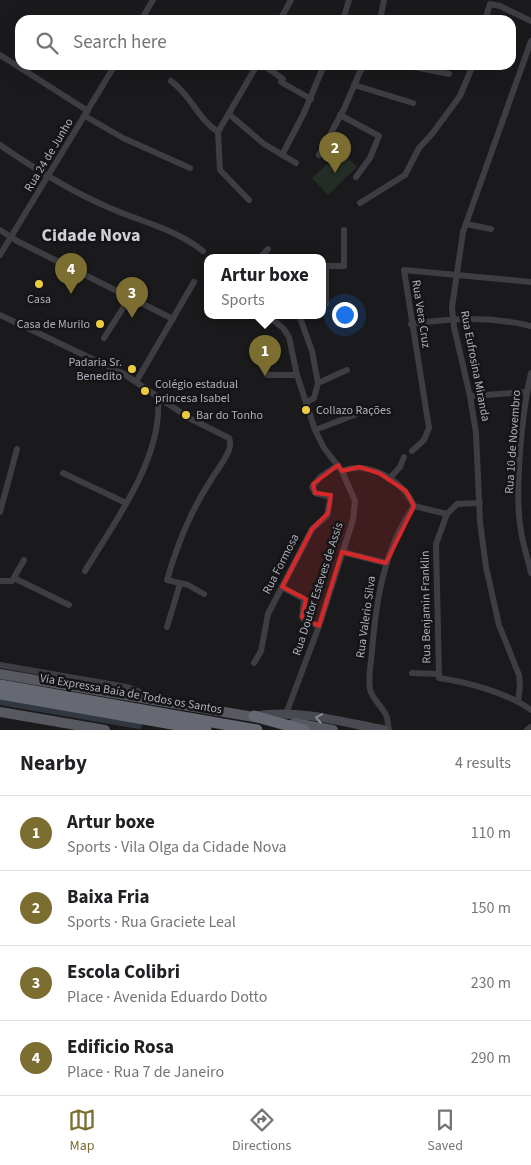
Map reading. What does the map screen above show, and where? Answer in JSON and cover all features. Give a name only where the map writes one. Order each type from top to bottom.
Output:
[{"type":"highway","name":"Via Expressa Baía de Todos os Santos","points":[[0,685],[257,730]]},
{"type":"highway","name":"Via Expressa Baía de Todos os Santos","points":[[0,694],[206,730]]},
{"type":"highway","points":[[254,716],[303,728]]},
{"type":"main road","points":[[0,674],[254,716],[286,714],[384,730]]},
{"type":"main road","points":[[0,712],[105,730]]},
{"type":"main road","points":[[303,728],[333,730]]},
{"type":"street","points":[[144,15],[153,0]]},
{"type":"street","points":[[283,15],[291,0]]},
{"type":"street","points":[[344,15],[348,0]]},
{"type":"street","points":[[381,15],[384,0]]},
{"type":"street","points":[[487,15],[490,4],[500,6],[531,21]]},
{"type":"street","name":"Rua Eufrosina Miranda","points":[[518,702],[520,680],[499,625],[491,594],[483,544],[476,433],[470,396],[452,318],[456,274],[466,224],[531,41]]},
{"type":"street","points":[[0,54],[15,64]]},
{"type":"street","points":[[24,70],[123,138],[190,168]]},
{"type":"street","name":"Rua 24 de Junho","points":[[0,255],[112,70]]},
{"type":"street","points":[[249,200],[220,170],[218,132],[254,70]]},
{"type":"street","points":[[270,70],[283,79],[281,82],[310,99]]},
{"type":"street","points":[[282,155],[310,99],[322,70]]},
{"type":"street","points":[[319,155],[340,116],[361,70]]},
{"type":"street","points":[[429,70],[449,74]]},
{"type":"street","points":[[360,203],[400,180],[421,146],[455,104],[471,70]]},
{"type":"street","points":[[171,81],[179,87],[194,109],[218,132]]},
{"type":"street","points":[[354,85],[413,103]]},
{"type":"street","points":[[230,114],[256,138],[296,163]]},
{"type":"street","points":[[340,116],[379,136],[370,158],[356,178]]},
{"type":"street","points":[[0,145],[48,178],[109,208],[177,234],[203,251]]},
{"type":"street","points":[[466,224],[491,229]]},
{"type":"street","points":[[0,230],[173,318]]},
{"type":"street","points":[[326,266],[344,266],[344,230]]},
{"type":"street","points":[[264,254],[268,249]]},
{"type":"street","name":"Rua Vera Cruz","points":[[412,451],[424,440],[428,428],[404,270],[531,282]]},
{"type":"street","points":[[136,382],[194,282]]},
{"type":"street","points":[[104,338],[130,297]]},
{"type":"street","points":[[0,315],[108,366],[136,382],[189,418],[229,438],[229,449],[200,497],[167,580],[194,588],[204,594]]},
{"type":"street","points":[[411,324],[452,318],[498,319],[531,326]]},
{"type":"street","points":[[271,319],[286,333],[315,430],[324,448],[342,471],[358,467],[389,479],[406,491],[414,506],[446,514],[457,504],[480,503]]},
{"type":"street","points":[[300,319],[312,351],[318,383],[316,394],[307,402]]},
{"type":"street","points":[[256,357],[267,375],[298,375]]},
{"type":"street","points":[[318,383],[347,370]]},
{"type":"street","name":"Rua 10 de Novembro","points":[[531,373],[520,454],[519,511],[521,531],[529,555],[531,573]]},
{"type":"street","points":[[470,396],[527,392]]},
{"type":"street","points":[[86,571],[126,503],[154,441],[159,420],[158,398]]},
{"type":"street","points":[[315,430],[357,414]]},
{"type":"street","points":[[0,512],[17,449]]},
{"type":"street","points":[[389,479],[400,467],[404,457]]},
{"type":"street","name":"Rua Formosa","points":[[254,663],[261,652],[268,614],[310,532],[328,513],[330,499],[312,491],[313,484],[338,465]]},
{"type":"street","name":"Rua Doutor Esteves de Assis","points":[[286,714],[319,626],[354,511],[354,501],[342,471]]},
{"type":"street","points":[[63,472],[126,503]]},
{"type":"street","name":"Rua Valerio Silva","points":[[389,730],[386,716],[370,687],[376,608],[386,563],[400,530],[414,506]]},
{"type":"street","name":"Rua Benjamin Franklin","points":[[412,673],[439,674],[436,544],[446,514]]},
{"type":"street","points":[[342,552],[386,563]]},
{"type":"street","points":[[0,581],[10,582],[24,560]]},
{"type":"street","points":[[14,578],[69,605]]},
{"type":"street","points":[[167,627],[180,584]]},
{"type":"street","points":[[282,587],[304,600],[302,617],[319,626]]},
{"type":"street","points":[[0,665],[127,687],[162,701]]},
{"type":"street","points":[[439,674],[439,678],[463,682],[518,702],[531,710]]},
{"type":"street","points":[[527,730],[531,727]]},
{"type":"highlighted area","points":[[338,465],[342,471],[359,467],[379,473],[406,491],[414,506],[386,563],[342,552],[319,626],[302,617],[306,599],[282,587],[312,529],[328,513],[331,495],[315,493],[313,484]]},
{"type":"shaded area","points":[[341,151],[357,167],[328,195],[312,178]]},
{"type":"waterway","points":[[0,702],[139,726]]},
{"type":"place","name":"Baixa Fria","points":[[335,173]]},
{"type":"place","name":"Casa","points":[[39,284]]},
{"type":"place","name":"Edificio Rosa","points":[[71,294]]},
{"type":"place","name":"Escola Colibri","points":[[132,318]]},
{"type":"place","name":"Casa de Murilo","points":[[100,324]]},
{"type":"place","name":"Padaria Sr. Benedito","points":[[132,369]]},
{"type":"place","name":"Artur boxe","points":[[265,376]]},
{"type":"place","name":"Colégio estadual princesa Isabel","points":[[145,391]]},
{"type":"place","name":"Collazo Rações","points":[[306,410]]},
{"type":"place","name":"Bar do Tonho","points":[[186,415]]},
{"type":"district","name":"Cidade Nova","points":[[91,235]]}]
